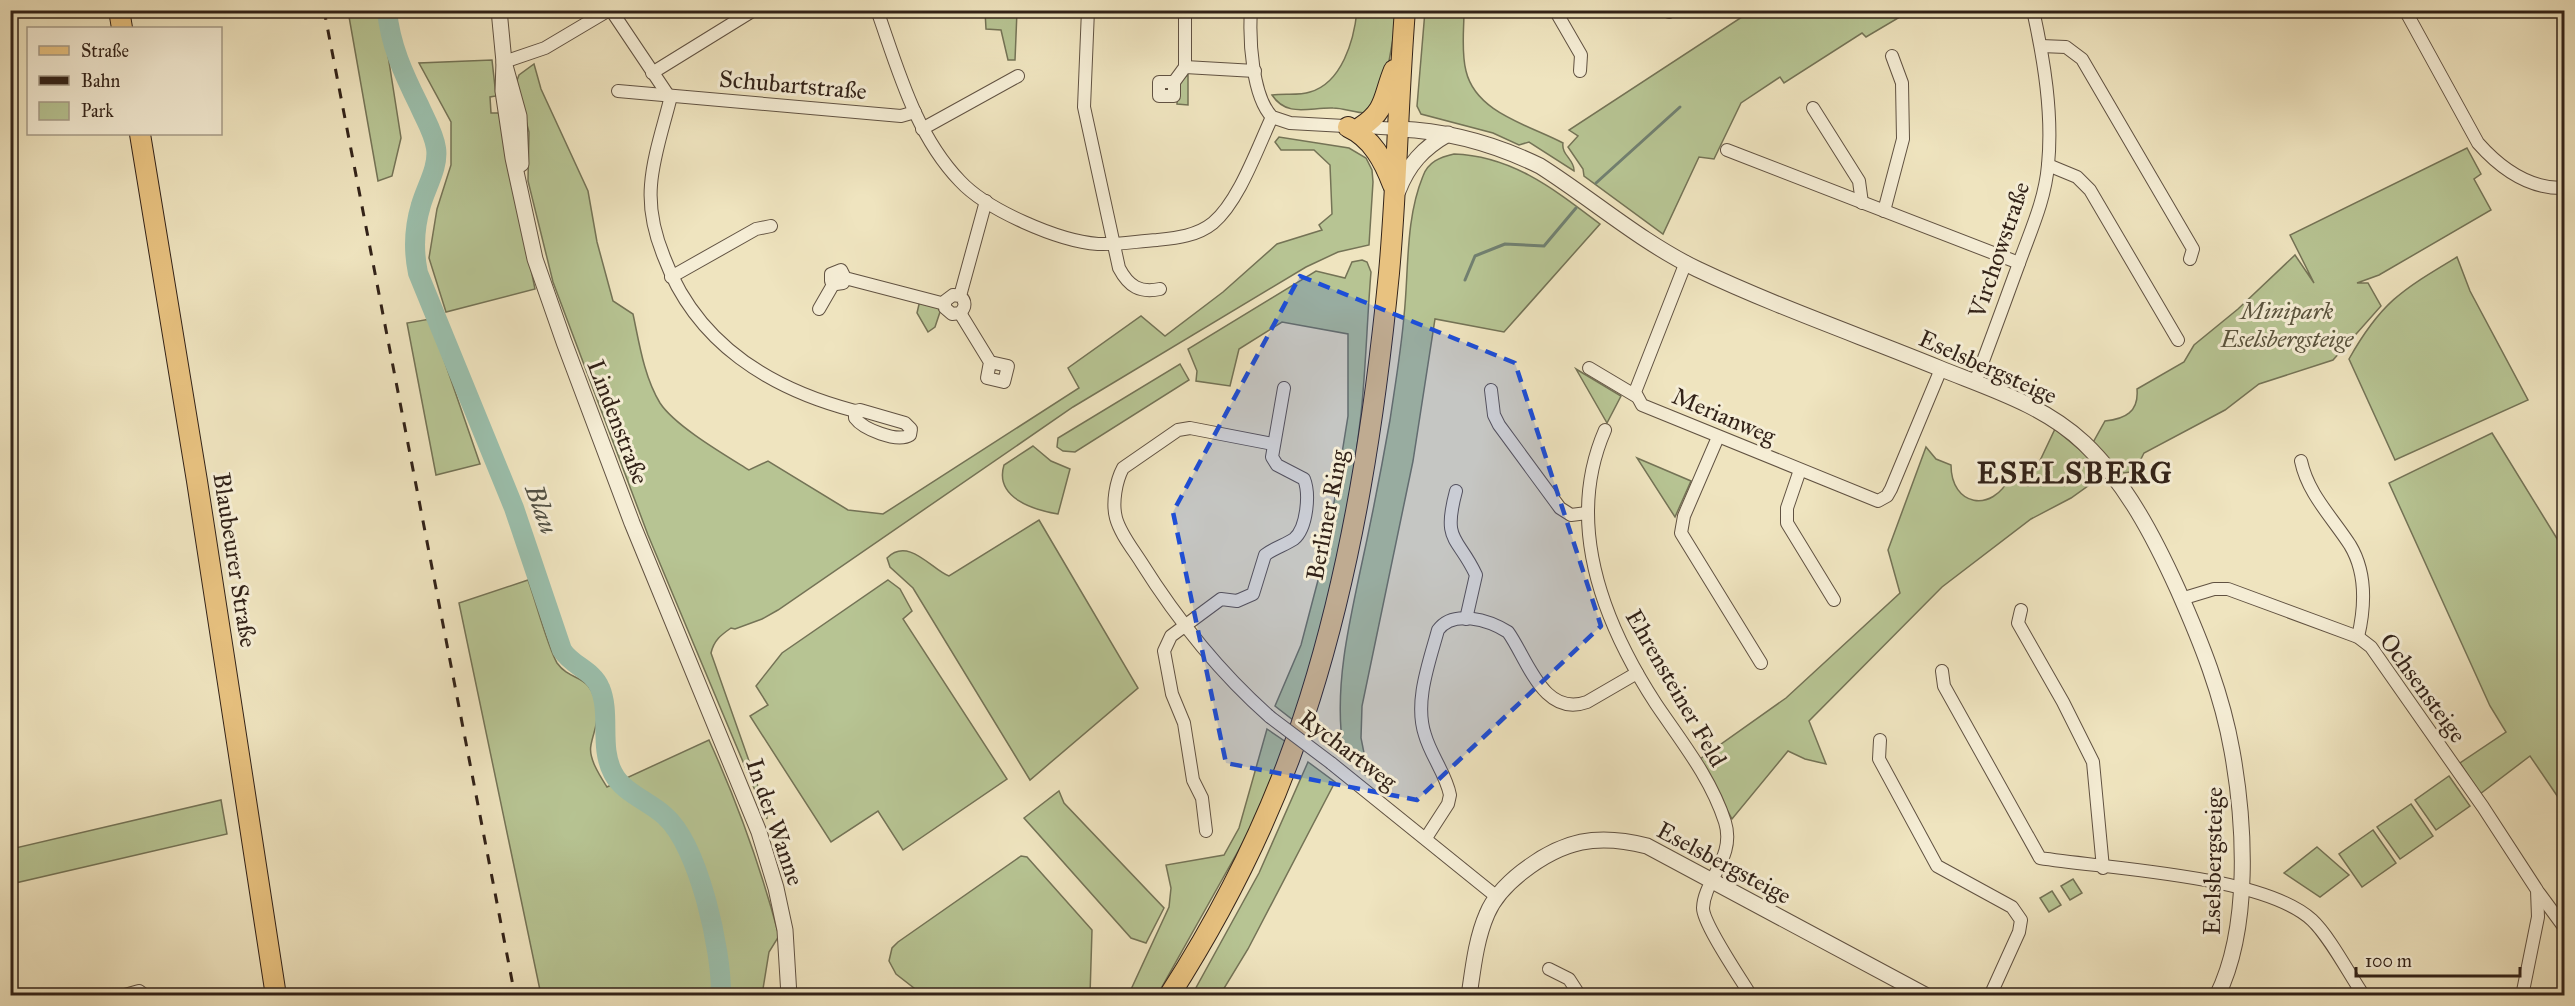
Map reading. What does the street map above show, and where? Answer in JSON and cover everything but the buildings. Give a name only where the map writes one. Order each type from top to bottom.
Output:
[{"type":"main road","points":[[119,10],[122,27]]},
{"type":"main road","name":"Berliner Ring","points":[[1169,996],[1243,865],[1292,751],[1324,650],[1352,533],[1366,453],[1389,273],[1406,10]]},
{"type":"main road","points":[[1394,195],[1386,165],[1371,143],[1354,127],[1376,116],[1382,107],[1402,48]]},
{"type":"main road","name":"Blaubeurer Straße","points":[[140,135],[197,481],[276,996]]},
{"type":"street","name":"Lindenstraße","points":[[499,10],[504,62],[503,92],[536,259],[564,342],[632,523],[692,670]]},
{"type":"street","points":[[504,62],[545,48],[610,10],[652,74],[669,95],[651,185],[655,227],[671,277],[701,323],[730,352],[756,372],[804,396],[855,411]]},
{"type":"street","points":[[652,74],[754,10]]},
{"type":"street","points":[[877,10],[922,129],[961,182],[986,201],[1033,224],[1073,239],[1113,244],[1183,236],[1207,228],[1229,205],[1272,117]]},
{"type":"street","points":[[1088,10],[1084,107],[1119,268],[1129,283],[1142,291],[1160,289]]},
{"type":"street","points":[[1251,10],[1254,71],[1263,102],[1272,117],[1284,123],[1399,129]]},
{"type":"street","points":[[1555,10],[1581,55],[1580,71]]},
{"type":"street","name":"Virchowstraße","points":[[1975,382],[2041,207],[2048,165],[2049,121],[2041,46],[2033,10]]},
{"type":"street","points":[[2405,10],[2478,143],[2505,170],[2538,185],[2565,188]]},
{"type":"street","points":[[1174,82],[1185,67],[1185,12]]},
{"type":"street","points":[[2041,46],[2066,47],[2082,58],[2193,249],[2190,259]]},
{"type":"street","points":[[1884,211],[1903,139],[1902,83],[1892,56]]},
{"type":"street","points":[[1185,67],[1254,71]]},
{"type":"street","points":[[922,129],[1018,76]]},
{"type":"street","name":"Schubartstraße","points":[[618,91],[901,116],[915,112]]},
{"type":"street","points":[[1813,108],[1859,181],[1862,203]]},
{"type":"street","name":"Eselsbergsteige","points":[[1399,129],[1448,134],[1497,147],[1540,166],[1686,262],[1769,300],[1975,382],[2042,413],[2089,449],[2128,497],[2157,544],[2212,671],[2230,738],[2241,829],[2240,888],[2233,953],[2217,996]]},
{"type":"street","points":[[1394,195],[1417,156],[1432,143],[1448,134]]},
{"type":"street","points":[[1727,150],[2019,263]]},
{"type":"street","name":"Virchowstraße","points":[[2048,165],[2077,177],[2090,190],[2178,340]]},
{"type":"street","points":[[960,313],[965,304],[960,296],[986,201]]},
{"type":"street","points":[[671,277],[756,229],[771,226]]},
{"type":"street","name":"Merianweg","points":[[1636,396],[1636,387],[1686,262]]},
{"type":"street","points":[[819,309],[840,281],[945,304],[952,314],[960,313]]},
{"type":"street","points":[[945,304],[950,296],[960,296]]},
{"type":"street","points":[[960,313],[990,362]]},
{"type":"street","name":"Merianweg","points":[[1589,368],[1636,396],[1642,405],[1868,499],[1878,501],[1887,496],[1941,369]]},
{"type":"street","points":[[1206,831],[1202,798],[1193,780],[1184,723],[1172,694],[1164,651],[1171,636],[1221,599],[1237,601],[1253,594],[1264,555],[1299,534],[1304,522],[1307,488],[1299,475],[1277,465],[1272,458],[1284,388]]},
{"type":"street","points":[[1491,390],[1494,415],[1499,425],[1560,508],[1571,515],[1587,513]]},
{"type":"street","name":"Rychartweg","points":[[1273,444],[1200,429],[1183,429],[1131,460],[1119,476],[1114,508],[1120,529],[1183,627],[1234,684],[1270,717],[1426,838],[1497,897]]},
{"type":"street","name":"Ehrensteiner Feld","points":[[1605,430],[1592,465],[1587,513],[1590,552],[1601,595],[1618,637],[1637,673],[1704,776],[1726,824],[1725,849],[1706,898],[1705,917],[1751,996]]},
{"type":"street","points":[[1718,437],[1684,516],[1682,533],[1761,663]]},
{"type":"street","points":[[2301,461],[2305,480],[2356,556],[2364,598],[2358,637]]},
{"type":"street","points":[[1800,470],[1787,508],[1787,523],[1834,600]]},
{"type":"street","points":[[1456,491],[1450,520],[1452,537],[1476,575],[1466,619]]},
{"type":"street","name":"Ochsensteige","points":[[2181,599],[2214,589],[2228,589],[2358,637],[2371,647],[2483,807],[2537,890],[2565,927]]},
{"type":"street","points":[[2021,610],[2018,623],[2063,702],[2093,762],[2103,868]]},
{"type":"street","points":[[1426,838],[1448,804],[1450,795],[1424,735],[1420,705],[1438,630],[1450,618],[1501,627],[1508,632],[1543,690],[1553,698],[1582,704],[1637,673]]},
{"type":"street","name":"In der Wanne","points":[[692,670],[769,860],[785,930],[789,996]]},
{"type":"street","points":[[1942,670],[1944,686],[2040,858],[2240,888],[2280,899],[2314,922],[2364,996]]},
{"type":"street","points":[[1881,740],[1879,759],[1937,866],[2012,907],[2021,920],[2019,932],[1990,996]]},
{"type":"street","name":"Eselsbergsteige","points":[[1469,996],[1481,934],[1487,913],[1497,897],[1513,879],[1540,858],[1570,844],[1603,839],[1625,840],[1647,846],[1927,996]]},
{"type":"street","points":[[2522,996],[2538,917],[2537,890]]},
{"type":"street","points":[[1550,969],[1569,978],[1580,996]]},
{"type":"street","points":[[121,996],[139,991],[146,995]]},
{"type":"highlighted area","points":[[1300,276],[1515,363],[1601,626],[1417,800],[1226,763],[1173,512]]},
{"type":"green space","points":[[348,11],[381,11],[401,138],[392,176],[378,181]]},
{"type":"green space","points":[[985,11],[1017,11],[1015,60],[1008,60],[1001,30],[986,29]]},
{"type":"green space","points":[[1357,11],[1398,11],[1384,89],[1366,113],[1337,108],[1292,109],[1278,102],[1272,95],[1310,92],[1330,80],[1338,70],[1349,47]]},
{"type":"green space","points":[[1425,11],[1464,11],[1464,56],[1466,71],[1472,85],[1481,97],[1506,116],[1563,143],[1564,151],[1574,171],[1529,142],[1519,145],[1493,133],[1421,114],[1417,106]]},
{"type":"green space","points":[[1751,11],[1910,11],[1866,37],[1862,33],[1784,83],[1780,77],[1741,103],[1714,159],[1699,157],[1663,234],[1584,176],[1583,169],[1568,147],[1578,136],[1569,130]]},
{"type":"green space","points":[[492,60],[496,96],[490,97],[491,113],[499,113],[535,289],[446,312],[429,258],[437,209],[451,165],[451,122],[419,63]]},
{"type":"green space","points":[[534,64],[541,89],[588,191],[597,242],[613,301],[633,314],[646,371],[660,403],[688,430],[749,470],[768,461],[848,510],[883,514],[1079,388],[1068,368],[1141,316],[1165,336],[1223,292],[1277,244],[1322,230],[1319,225],[1332,214],[1330,165],[1314,150],[1281,150],[1275,142],[1279,137],[1349,148],[1366,158],[1372,170],[1373,182],[1369,245],[1338,252],[1306,267],[1073,407],[778,610],[762,619],[735,629],[731,628],[721,636],[711,653],[767,812],[767,819],[648,535],[553,282],[528,181],[529,132],[516,83],[519,75]]},
{"type":"green space","points":[[1188,75],[1188,105],[1177,104],[1178,82]]},
{"type":"green space","name":"Minipark Eselsbergsteige","points":[[2467,148],[2481,174],[2474,179],[2491,210],[2379,275],[2357,283],[2368,283],[2381,306],[2333,360],[2259,384],[2225,410],[2144,453],[2140,461],[2142,476],[2132,467],[2130,472],[2123,473],[2116,466],[2071,498],[2031,519],[1942,587],[1809,721],[1826,764],[1805,759],[1788,751],[1732,819],[1700,759],[1786,698],[1900,593],[1888,550],[1926,447],[1936,459],[1951,465],[1953,479],[1958,489],[1965,497],[1974,500],[1983,500],[1993,496],[2002,489],[2010,477],[2028,486],[2055,429],[2086,455],[2105,421],[2124,416],[2133,409],[2137,389],[2184,362],[2194,345],[2238,309],[2295,255],[2314,283],[2290,235]]},
{"type":"green space","points":[[1454,154],[1475,156],[1514,168],[1550,187],[1600,224],[1504,332],[1435,319],[1413,461],[1362,706],[1361,738],[1369,778],[1349,758],[1343,745],[1340,710],[1342,670],[1390,420],[1403,329],[1413,210],[1417,193],[1428,167],[1439,159]]},
{"type":"green space","points":[[2457,257],[2470,291],[2528,400],[2395,460],[2349,359],[2372,324],[2394,299]]},
{"type":"green space","points":[[1362,260],[1367,262],[1371,272],[1363,396],[1351,492],[1327,607],[1293,720],[1275,706],[1301,645],[1327,546],[1348,416],[1348,334],[1282,322],[1239,349],[1230,386],[1196,381],[1197,371],[1188,349],[1316,271],[1345,278],[1352,262]]},
{"type":"green space","points":[[920,300],[936,304],[940,312],[935,327],[928,332],[917,313]]},
{"type":"green space","points":[[430,319],[480,464],[436,475],[407,323]]},
{"type":"green space","points":[[1180,364],[1189,380],[1075,452],[1063,451],[1057,447],[1058,438]]},
{"type":"green space","points":[[1576,369],[1621,396],[1607,423]]},
{"type":"green space","points":[[2492,433],[2564,550],[2564,806],[2530,756],[2480,794],[2460,763],[2506,732],[2490,706],[2389,483]]},
{"type":"green space","points":[[1033,446],[1051,461],[1070,469],[1058,514],[1038,509],[1018,500],[1005,486],[1002,476],[1004,465]]},
{"type":"green space","points":[[1637,458],[1691,481],[1675,517]]},
{"type":"green space","points":[[1039,520],[1138,688],[1030,780],[913,588],[890,567],[887,558],[895,552],[912,553],[949,576]]},
{"type":"green space","points":[[528,580],[553,656],[569,674],[586,683],[594,697],[597,718],[591,756],[607,787],[709,740],[748,837],[779,936],[769,952],[762,995],[541,995],[459,603]]},
{"type":"green space","points":[[888,580],[900,589],[912,611],[903,619],[1007,779],[903,850],[878,811],[831,842],[750,716],[768,705],[756,686],[782,653]]},
{"type":"green space","points":[[1267,729],[1286,742],[1251,828],[1159,992],[1156,995],[1128,996],[1169,907],[1171,888],[1166,865],[1224,855],[1239,828]]},
{"type":"green space","points":[[1308,762],[1335,782],[1248,949],[1220,995],[1192,995],[1259,873]]},
{"type":"green space","points":[[2449,776],[2470,806],[2436,830],[2415,800]]},
{"type":"green space","points":[[1059,791],[1064,803],[1164,908],[1146,943],[1131,938],[1024,818]]},
{"type":"green space","points":[[221,800],[227,834],[11,884],[11,849]]},
{"type":"green space","points":[[2411,804],[2433,836],[2400,859],[2377,827]]},
{"type":"green space","points":[[2373,830],[2396,863],[2362,887],[2339,854]]},
{"type":"green space","points":[[2317,847],[2349,875],[2320,897],[2284,873]]},
{"type":"green space","points":[[1021,856],[1027,857],[1092,930],[1090,995],[923,995],[896,974],[889,961],[892,948],[898,942]]},
{"type":"green space","points":[[2073,879],[2082,893],[2070,900],[2061,886]]},
{"type":"green space","points":[[2052,891],[2061,905],[2049,912],[2040,898]]},
{"type":"waterway","name":"Blau","points":[[387,10],[398,59],[431,131],[436,148],[434,170],[417,222],[415,255],[418,273],[514,508],[562,650],[571,660],[588,672],[600,688],[605,709],[607,752],[613,773],[623,786],[665,816],[688,850],[698,874],[713,927],[721,996]]},
{"type":"waterway","points":[[1596,183],[1680,107]]},
{"type":"waterway","points":[[1465,280],[1475,256],[1505,244],[1544,246],[1576,208]]},
{"type":"railway","points":[[324,10],[515,996]]},
{"type":"district","name":"ESELSBERG","points":[[2075,473]]}]
